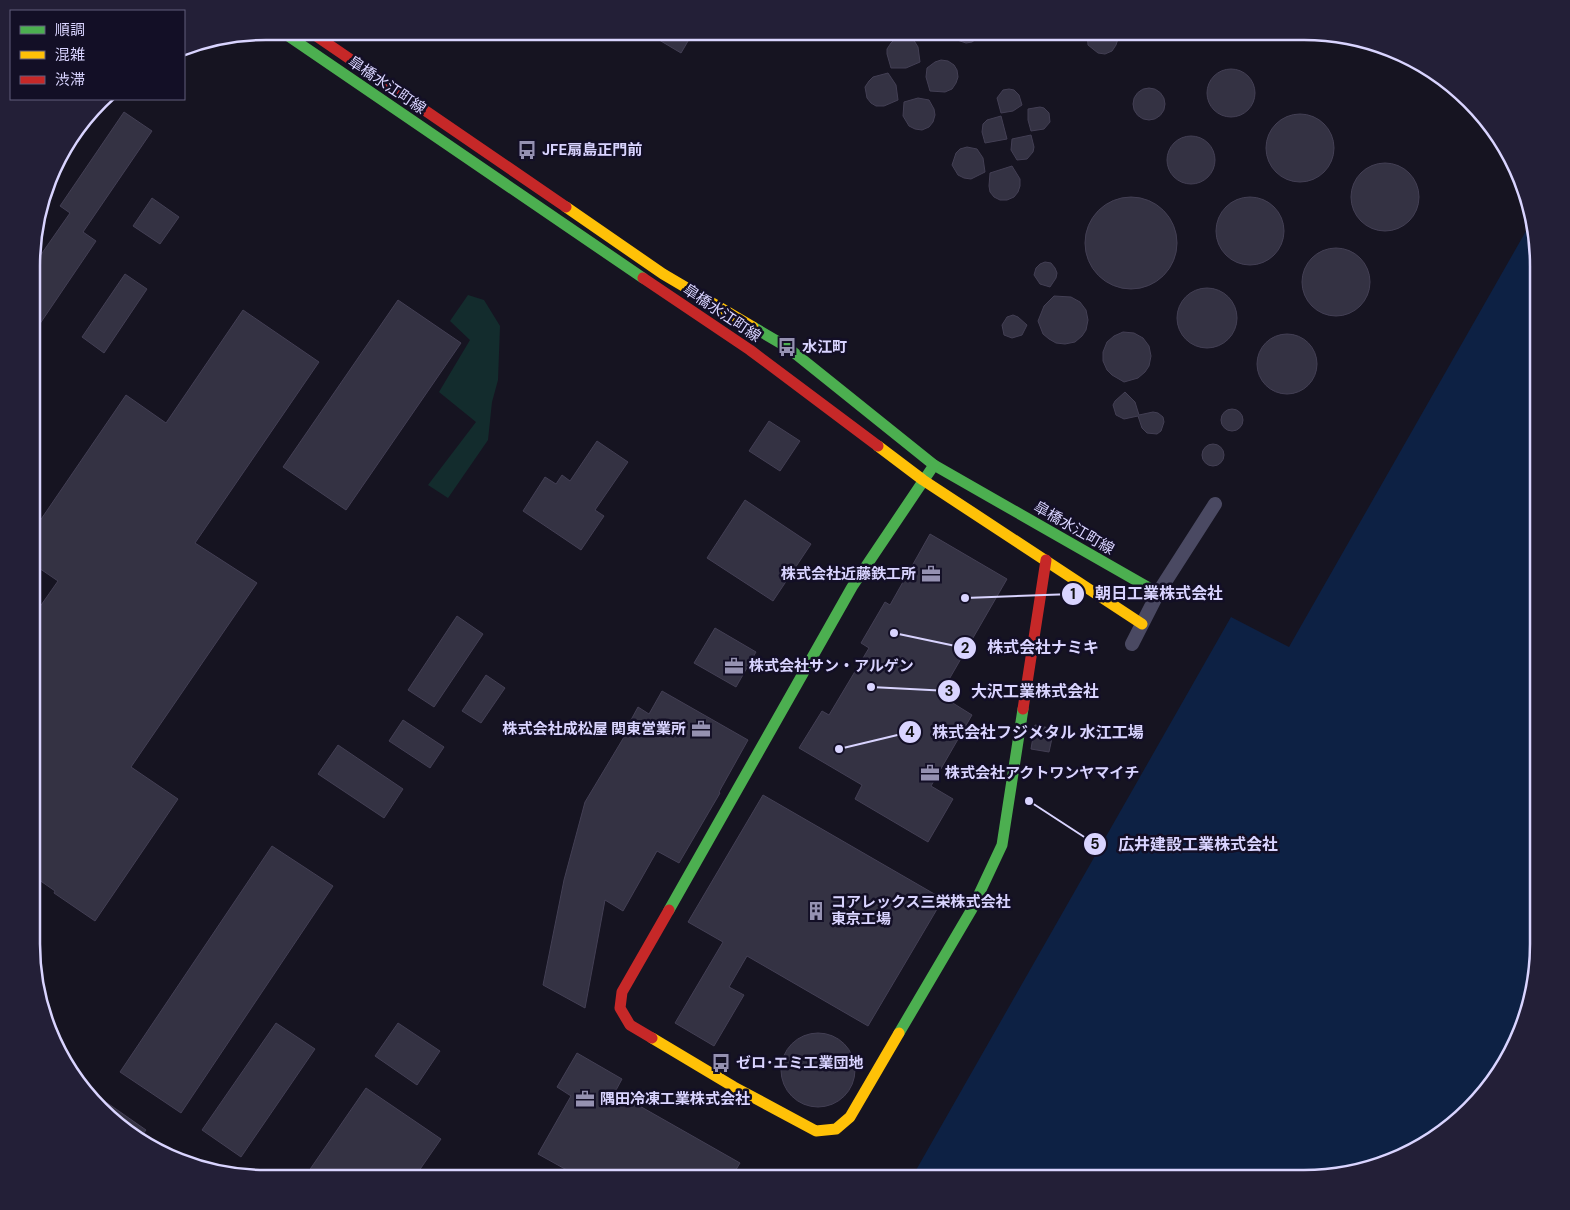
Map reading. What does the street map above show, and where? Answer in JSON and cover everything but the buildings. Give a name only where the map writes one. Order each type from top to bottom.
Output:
[{"type":"street","name":"皐橋水江町線","points":[[294,40],[525,199],[750,350],[922,480],[1142,624]]},
{"type":"street","name":"皐橋水江町線","points":[[322,40],[663,274],[787,347],[934,464],[1158,593]]},
{"type":"street","points":[[934,464],[852,587],[622,992],[620,1008],[630,1025],[734,1087],[816,1131],[836,1129],[850,1117],[972,909],[1002,845],[1046,560]]},
{"type":"street","points":[[1132,644],[1158,593],[1215,504]]},
{"type":"green space","points":[[468,295],[484,300],[500,326],[498,380],[492,402],[488,440],[448,498],[428,485],[476,422],[439,392],[470,340],[450,321]]},
{"type":"water","points":[[1527,229],[1530,251],[1530,959],[1526,988],[1518,1017],[1507,1044],[1492,1070],[1464,1104],[1430,1132],[1390,1153],[1348,1166],[1319,1170],[916,1170],[1231,617],[1289,647]]},
{"type":"traffic: fast","points":[[294,40],[643,278]]},
{"type":"traffic: fast","points":[[753,327],[787,347],[934,465],[1158,593]]},
{"type":"traffic: fast","points":[[669,910],[852,587],[934,465]]},
{"type":"traffic: fast","points":[[899,1033],[972,909],[1002,845],[1023,709]]},
{"type":"traffic: slow","points":[[566,207],[663,274],[753,327]]},
{"type":"traffic: slow","points":[[878,446],[923,480],[1142,624]]},
{"type":"traffic: slow","points":[[652,1038],[734,1087],[816,1131],[836,1129],[850,1117],[899,1033]]},
{"type":"traffic: jam","points":[[322,40],[566,207]]},
{"type":"traffic: jam","points":[[643,278],[750,350],[878,446]]},
{"type":"traffic: jam","points":[[1023,709],[1046,560]]},
{"type":"traffic: jam","points":[[652,1038],[630,1025],[620,1008],[622,992],[669,910]]},
{"type":"place","name":"JFE扇島正門前","points":[[527,150]]},
{"type":"place","name":"水江町","points":[[787,347]]},
{"type":"place","name":"株式会社近藤鉄工所","points":[[931,574]]},
{"type":"place","name":"朝日工業株式会社","points":[[965,598]]},
{"type":"place","name":"株式会社ナミキ","points":[[894,633]]},
{"type":"place","name":"株式会社サン・アルゲン","points":[[734,666]]},
{"type":"place","name":"大沢工業株式会社","points":[[871,687]]},
{"type":"place","name":"株式会社成松屋 関東営業所","points":[[701,729]]},
{"type":"place","name":"株式会社フジメタル 水江工場","points":[[839,749]]},
{"type":"place","name":"株式会社アクトワンヤマイチ","points":[[930,773]]},
{"type":"place","name":"広井建設工業株式会社","points":[[1029,801]]},
{"type":"place","name":"コアレックス三栄株式会社 東京工場","points":[[816,911]]},
{"type":"place","name":"ゼロ･エミ工業団地","points":[[721,1063]]},
{"type":"place","name":"隅田冷凍工業株式会社","points":[[585,1099]]}]
